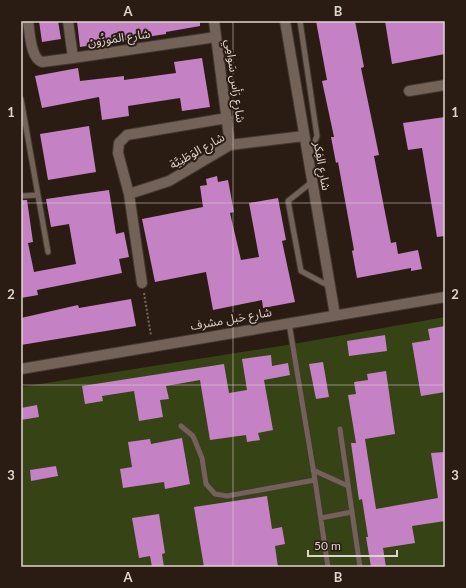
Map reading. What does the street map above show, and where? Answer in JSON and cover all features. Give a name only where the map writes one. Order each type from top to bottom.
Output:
[{"type":"street","name":"شارع المَوزُون","points":[[28,21],[34,54],[38,61],[46,62],[216,37]]},
{"type":"street","name":"شارع المَوزُون","points":[[68,21],[73,58]]},
{"type":"street","name":"شارع رَأس سَوامِي","points":[[214,21],[228,118],[230,145]]},
{"type":"street","name":"شارع الفِكر","points":[[285,21],[334,316]]},
{"type":"street","points":[[409,92],[445,85]]},
{"type":"street","name":"شارع الوَطَنِيَّة","points":[[142,284],[129,194],[118,153],[119,143],[127,135],[228,118]]},
{"type":"street","name":"شارع الوَطَنِيَّة","points":[[129,194],[169,182],[230,145],[304,136]]},
{"type":"street","name":"شارع حَبل مشرف","points":[[21,369],[289,322],[445,297]]},
{"type":"lane","points":[[300,21],[317,136],[308,159]]},
{"type":"lane","points":[[21,99],[48,252]]},
{"type":"lane","points":[[312,182],[288,201],[301,271],[330,286]]},
{"type":"lane","points":[[21,196],[38,195]]},
{"type":"lane","points":[[289,322],[328,567]]},
{"type":"lane","points":[[181,426],[193,436],[202,458],[206,484],[215,494],[227,496],[315,480]]},
{"type":"lane","points":[[340,429],[360,567]]},
{"type":"lane","points":[[313,470],[348,486]]},
{"type":"lane","points":[[320,518],[352,512]]},
{"type":"path","points":[[142,284],[153,346]]},
{"type":"green space","points":[[445,317],[445,567],[21,567],[21,387],[293,344]]},
{"type":"building","points":[[39,21],[58,21],[61,39],[42,42]]},
{"type":"building","points":[[77,21],[200,21],[200,26],[166,32],[166,34],[80,47]]},
{"type":"building","points":[[316,21],[355,21],[364,67],[361,68],[379,155],[374,156],[391,243],[396,242],[398,254],[418,250],[422,269],[411,271],[411,268],[357,278],[352,251],[354,250],[338,162],[336,163],[331,137],[334,137],[322,81],[327,80]]},
{"type":"building","points":[[385,21],[445,21],[445,54],[392,64]]},
{"type":"building","points":[[202,58],[210,107],[182,111],[180,98],[128,106],[129,116],[102,120],[99,97],[42,108],[35,76],[78,68],[80,81],[124,76],[124,80],[176,73],[174,62]]},
{"type":"building","points":[[445,117],[445,236],[437,237],[422,148],[408,150],[403,123]]},
{"type":"building","points":[[89,126],[96,172],[48,180],[40,134]]},
{"type":"building","points":[[217,176],[218,182],[228,180],[234,212],[230,213],[241,260],[259,257],[249,203],[278,198],[286,240],[282,241],[295,302],[263,308],[262,300],[213,310],[206,272],[155,282],[142,219],[203,207],[200,186],[207,185],[206,179]]},
{"type":"building","points":[[109,190],[116,234],[124,232],[129,257],[119,259],[122,273],[37,290],[38,295],[21,298],[21,200],[27,200],[33,242],[28,243],[34,272],[76,264],[69,224],[51,227],[46,199]]},
{"type":"building","points":[[131,299],[136,326],[21,345],[21,318],[78,305],[79,308]]},
{"type":"building","points":[[445,326],[445,392],[421,396],[412,343],[430,340],[428,329]]},
{"type":"building","points":[[385,335],[387,351],[349,356],[347,341]]},
{"type":"building","points":[[271,355],[272,366],[288,363],[290,375],[264,380],[273,430],[258,433],[260,440],[247,442],[246,435],[210,440],[200,380],[166,386],[169,399],[160,400],[163,417],[139,421],[134,391],[102,396],[103,401],[85,404],[82,386],[224,364],[229,393],[247,390],[242,359]]},
{"type":"building","points":[[323,362],[329,397],[316,399],[309,364]]},
{"type":"building","points":[[386,371],[395,434],[365,439],[376,509],[438,498],[431,453],[445,452],[445,521],[412,526],[415,543],[383,548],[386,567],[371,567],[362,499],[359,500],[351,443],[356,443],[348,395],[356,394],[354,382],[368,380],[367,374]]},
{"type":"building","points":[[37,405],[39,417],[21,420],[21,408]]},
{"type":"building","points":[[182,438],[190,484],[165,489],[164,482],[123,488],[120,469],[132,467],[128,442],[150,439],[151,444]]},
{"type":"building","points":[[56,466],[58,476],[31,481],[30,470]]},
{"type":"building","points":[[267,496],[272,529],[282,527],[285,544],[275,546],[278,567],[204,567],[194,507]]},
{"type":"building","points":[[159,514],[165,553],[162,554],[164,567],[152,567],[150,556],[139,558],[132,518]]}]
